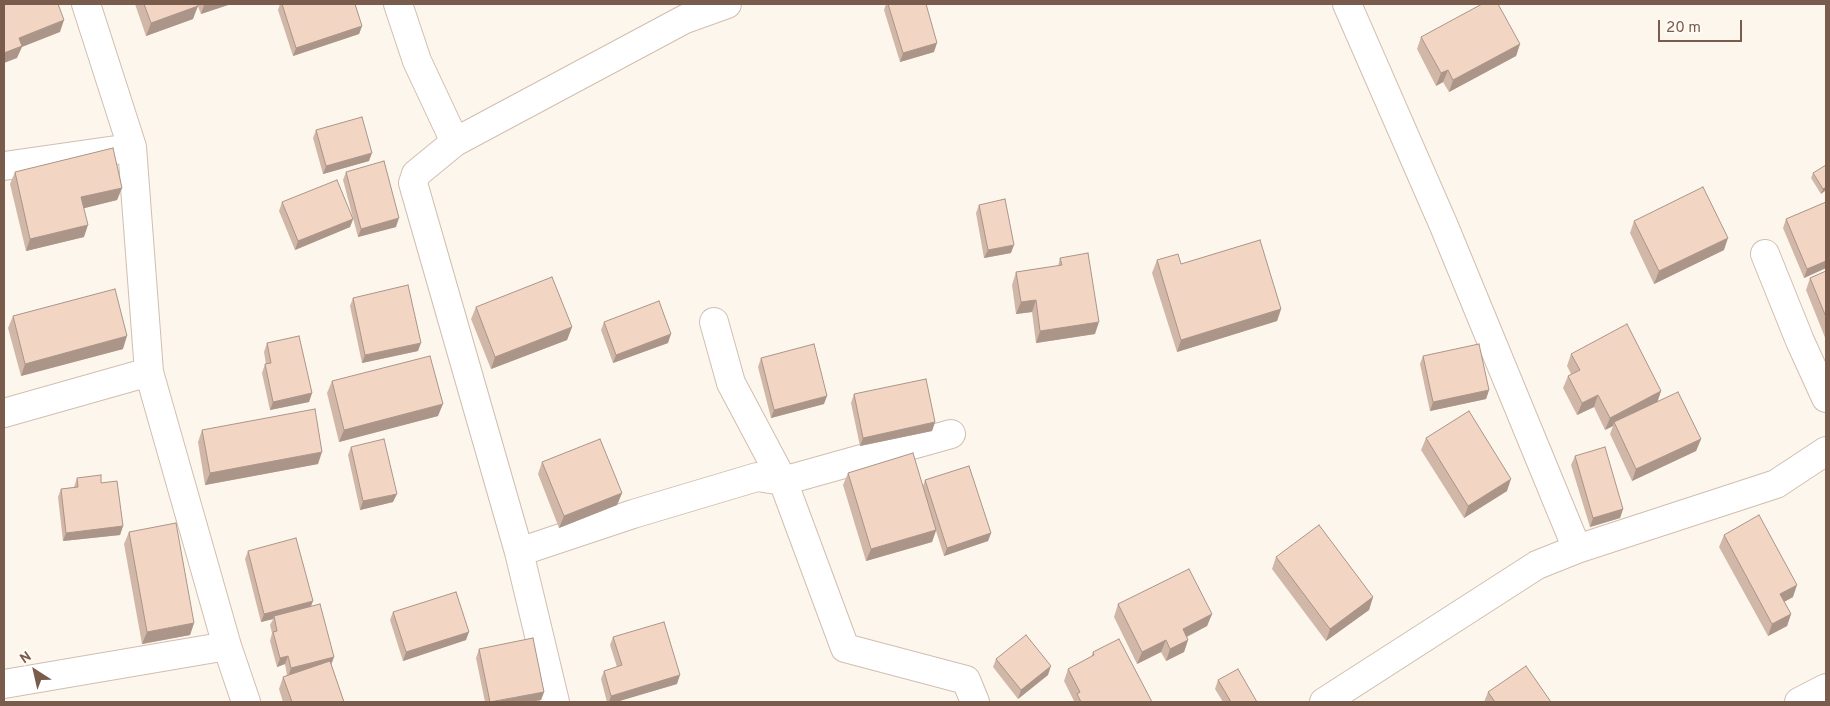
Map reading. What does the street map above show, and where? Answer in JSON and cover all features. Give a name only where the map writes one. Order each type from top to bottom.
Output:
[{"type":"street","points":[[86,4],[132,147],[150,372],[227,646],[246,702]]},
{"type":"street","points":[[398,4],[417,61],[456,142]]},
{"type":"street","points":[[555,702],[519,552],[413,183],[416,174],[456,142],[685,19],[728,4]]},
{"type":"street","points":[[1347,4],[1444,226],[1577,549]]},
{"type":"street","points":[[4,166],[132,147]]},
{"type":"street","points":[[1766,254],[1800,341],[1826,398]]},
{"type":"street","points":[[714,322],[730,383],[783,481],[845,648],[966,680],[975,702]]},
{"type":"street","points":[[4,413],[150,372]]},
{"type":"street","points":[[519,552],[633,514],[757,477],[783,481],[951,434]]},
{"type":"street","points":[[1324,702],[1537,565],[1577,549],[1776,484],[1826,451]]},
{"type":"street","points":[[4,684],[227,646]]},
{"type":"street","points":[[1799,702],[1826,688]]},
{"type":"building","points":[[4,4],[58,4],[64,20],[19,38],[22,46],[4,53]]},
{"type":"building","points":[[144,4],[197,4],[198,6],[151,23]]},
{"type":"building","points":[[282,4],[355,4],[362,26],[296,48]]},
{"type":"building","points":[[888,4],[926,4],[937,43],[903,53]]},
{"type":"building","points":[[1482,4],[1498,4],[1520,44],[1453,80],[1448,70],[1441,73],[1421,37]]},
{"type":"building","points":[[362,117],[372,153],[326,166],[316,130]]},
{"type":"building","points":[[113,148],[122,188],[81,197],[88,225],[30,239],[15,172]]},
{"type":"building","points":[[384,161],[399,218],[361,229],[346,172]]},
{"type":"building","points":[[1826,165],[1826,187],[1823,189],[1813,173]]},
{"type":"building","points":[[337,180],[353,219],[298,241],[282,202]]},
{"type":"building","points":[[1703,187],[1728,238],[1659,271],[1634,221]]},
{"type":"building","points":[[1005,199],[1014,245],[988,250],[979,205]]},
{"type":"building","points":[[1826,202],[1826,261],[1807,269],[1786,219]]},
{"type":"building","points":[[1260,240],[1281,309],[1181,340],[1157,260],[1178,254],[1181,264]]},
{"type":"building","points":[[1088,253],[1099,322],[1040,331],[1036,300],[1021,302],[1016,272],[1062,265],[1060,258]]},
{"type":"building","points":[[1826,271],[1826,317],[1810,278]]},
{"type":"building","points":[[552,277],[572,327],[495,357],[476,307]]},
{"type":"building","points":[[408,285],[421,343],[365,355],[353,298]]},
{"type":"building","points":[[115,289],[127,336],[25,364],[13,316]]},
{"type":"building","points":[[659,301],[671,334],[616,355],[604,322]]},
{"type":"building","points":[[1627,324],[1661,391],[1610,418],[1598,395],[1582,403],[1568,376],[1580,370],[1571,354]]},
{"type":"building","points":[[299,336],[312,393],[273,402],[265,364],[271,363],[267,343]]},
{"type":"building","points":[[814,344],[827,396],[774,410],[761,358]]},
{"type":"building","points":[[1479,344],[1489,390],[1433,402],[1423,356]]},
{"type":"building","points":[[430,356],[443,404],[344,430],[332,381]]},
{"type":"building","points":[[926,379],[935,422],[863,438],[854,394]]},
{"type":"building","points":[[1678,392],[1701,439],[1636,469],[1614,422]]},
{"type":"building","points":[[315,409],[322,452],[210,473],[202,430]]},
{"type":"building","points":[[1469,411],[1511,479],[1468,506],[1426,438]]},
{"type":"building","points":[[384,439],[397,494],[363,501],[351,447]]},
{"type":"building","points":[[600,439],[622,493],[564,516],[542,462]]},
{"type":"building","points":[[1605,447],[1623,509],[1593,518],[1575,456]]},
{"type":"building","points":[[913,453],[936,530],[871,549],[848,473]]},
{"type":"building","points":[[969,466],[991,533],[947,548],[925,480]]},
{"type":"building","points":[[101,475],[101,483],[117,481],[123,526],[66,533],[61,489],[78,487],[77,478]]},
{"type":"building","points":[[1759,515],[1797,585],[1780,594],[1791,614],[1772,624],[1724,535]]},
{"type":"building","points":[[176,523],[194,623],[147,632],[129,532]]},
{"type":"building","points":[[1319,525],[1373,597],[1330,629],[1276,557]]},
{"type":"building","points":[[296,538],[313,601],[264,614],[248,551]]},
{"type":"building","points":[[1189,569],[1212,614],[1183,629],[1188,640],[1170,649],[1166,640],[1142,652],[1118,604]]},
{"type":"building","points":[[456,592],[469,632],[406,652],[393,612]]},
{"type":"building","points":[[320,604],[334,657],[291,668],[288,656],[280,658],[273,632],[277,631],[274,616]]},
{"type":"building","points":[[664,622],[680,675],[611,696],[604,671],[622,665],[613,637]]},
{"type":"building","points":[[1026,635],[1051,666],[1021,690],[996,659]]},
{"type":"building","points":[[533,638],[544,692],[490,702],[479,649]]},
{"type":"building","points":[[1119,639],[1152,702],[1081,702],[1077,694],[1080,692],[1068,669],[1094,655],[1093,652]]},
{"type":"building","points":[[330,661],[344,702],[292,702],[283,677]]},
{"type":"building","points":[[1526,666],[1551,702],[1495,702],[1488,692]]},
{"type":"building","points":[[1238,669],[1257,702],[1231,702],[1218,680]]}]
